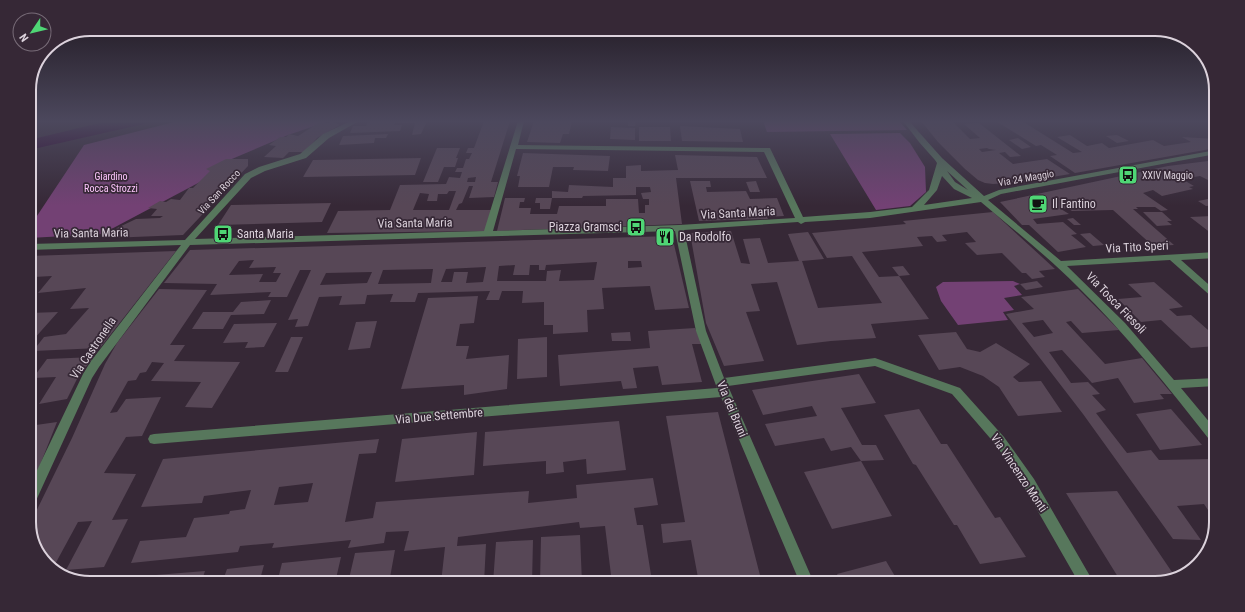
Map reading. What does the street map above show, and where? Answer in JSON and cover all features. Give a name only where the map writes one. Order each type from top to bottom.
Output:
[{"type":"street","name":"Via San Rocco","points":[[188,242],[218,206],[248,176],[272,165],[303,156],[310,150]]},
{"type":"street","points":[[488,234],[513,150]]},
{"type":"street","points":[[705,150],[767,150],[801,221]]},
{"type":"street","points":[[913,210],[930,196],[936,185],[939,159],[930,150]]},
{"type":"street","name":"Via 24 Maggio","points":[[913,210],[983,199],[999,192],[1209,153]]},
{"type":"street","name":"Via Tosca Fiesoli","points":[[939,159],[943,172],[950,183],[960,190],[983,199],[1060,264],[1122,327],[1172,384],[1209,430]]},
{"type":"street","name":"Via Santa Maria","points":[[36,247],[328,237],[679,228],[801,221],[913,210]]},
{"type":"street","name":"Via dei Bruni","points":[[679,228],[701,331],[723,387],[804,576]]},
{"type":"street","name":"Via Castronella","points":[[36,486],[88,377],[106,349],[188,242]]},
{"type":"street","name":"Via Tito Speri","points":[[1060,264],[1209,255]]},
{"type":"street","points":[[1172,257],[1209,290]]},
{"type":"street","name":"Via Vincenzo Monti","points":[[723,387],[875,362],[956,391],[1000,441],[1029,483],[1083,576]]},
{"type":"street","points":[[1172,384],[1209,382]]},
{"type":"street","name":"Via Due Settembre","points":[[154,440],[723,387]]},
{"type":"green space","name":"Giardino Rocca Strozzi","points":[[81,150],[254,150],[220,164],[200,182],[102,234],[36,238],[36,217]]},
{"type":"green space","points":[[839,150],[914,150],[925,167],[926,192],[910,206],[876,210]]},
{"type":"green space","points":[[1013,281],[1020,284],[1014,286],[1022,295],[1004,298],[1014,310],[1003,312],[1008,320],[958,325],[941,301],[936,287],[943,282]]},
{"type":"building","points":[[272,150],[307,150],[305,152],[289,152],[283,158],[264,157]]},
{"type":"building","points":[[436,150],[459,150],[456,158],[458,158],[455,167],[444,167],[438,182],[423,182]]},
{"type":"building","points":[[467,150],[501,150],[491,182],[498,182],[494,197],[469,198],[473,186],[469,186],[462,203],[459,204],[456,210],[491,210],[485,231],[327,233],[338,211],[390,210],[400,185],[446,184],[449,177],[460,178],[462,172],[455,172],[457,168],[463,168],[466,159],[469,159],[472,153],[466,153]],"holes":[[[476,177],[475,182],[467,182],[468,178]],[[449,191],[456,191],[449,210],[413,210],[420,193],[429,194],[427,201],[437,201],[438,194],[447,194]]]},
{"type":"building","points":[[946,150],[980,150],[982,152],[996,150],[993,150],[1013,150],[1021,156],[1010,157],[1005,152],[999,153],[1013,164],[1047,159],[1070,174],[1023,182],[993,184],[978,180]]},
{"type":"building","points":[[1048,150],[1068,150],[1073,153],[1082,152],[1078,150],[1207,150],[1075,173],[1050,156],[1057,155]]},
{"type":"building","points":[[523,153],[610,156],[608,171],[573,170],[574,167],[553,167],[549,187],[518,187],[520,176],[517,176]]},
{"type":"building","points":[[675,155],[757,157],[767,178],[676,178],[682,224],[497,231],[505,198],[525,198],[524,202],[520,202],[519,208],[531,208],[530,214],[557,214],[559,206],[606,206],[606,199],[638,199],[639,213],[645,213],[645,205],[649,205],[649,199],[643,199],[641,193],[651,192],[650,187],[636,187],[636,195],[552,198],[552,191],[568,192],[569,185],[613,187],[613,178],[626,178],[626,166],[641,165],[641,171],[678,170]]},
{"type":"building","points":[[421,158],[415,175],[303,177],[313,160]]},
{"type":"building","points":[[226,159],[248,159],[248,166],[183,235],[109,238],[117,228],[136,219],[160,218],[163,216],[151,216],[157,209],[148,208],[160,201],[166,202],[171,199],[180,200],[189,188],[193,188],[210,171],[206,169]]},
{"type":"building","points":[[1209,161],[1209,180],[1200,176],[1182,179],[1194,186],[1189,187],[1193,189],[1162,196],[1153,190],[1143,193],[1168,210],[1161,211],[1155,207],[1136,207],[1138,209],[1133,209],[1174,245],[1153,246],[1113,210],[1072,211],[1067,208],[1061,209],[1069,214],[1033,219],[1037,224],[1063,222],[1077,234],[1071,235],[1086,247],[1058,252],[1029,225],[1022,225],[1000,202],[1168,166]]},
{"type":"building","points":[[690,181],[710,181],[711,187],[706,187],[707,192],[746,191],[750,199],[777,198],[784,216],[767,217],[768,219],[699,221]]},
{"type":"building","points":[[756,181],[760,192],[750,192],[746,182]]},
{"type":"building","points":[[536,198],[552,198],[550,209],[540,209],[540,203],[535,203]]},
{"type":"building","points":[[1208,199],[1209,206],[1206,206],[1198,201]]},
{"type":"building","points":[[331,203],[322,222],[218,225],[231,205]]},
{"type":"building","points":[[993,212],[1055,269],[1039,271],[1045,277],[1032,279],[1026,273],[1022,273],[1002,253],[977,255],[965,243],[976,242],[967,232],[942,235],[947,241],[937,242],[932,236],[917,237],[923,246],[862,252],[879,277],[899,276],[929,319],[871,324],[876,338],[797,345],[777,282],[751,284],[760,311],[746,312],[764,361],[724,366],[706,323],[690,233],[731,231],[741,263],[750,264],[743,239],[760,238],[768,263],[799,261],[788,234],[808,232],[824,259],[802,261],[818,308],[882,303],[852,256],[827,258],[812,233],[906,224],[903,221]]},
{"type":"building","points":[[1143,212],[1162,212],[1172,221],[1167,221],[1172,225],[1157,226]]},
{"type":"building","points":[[1209,216],[1209,232],[1190,217]]},
{"type":"building","points":[[1073,218],[1081,225],[1074,225],[1067,219]]},
{"type":"building","points":[[1090,233],[1104,245],[1093,246],[1080,234]]},
{"type":"building","points":[[672,236],[689,308],[655,310],[650,286],[602,288],[604,309],[587,310],[588,332],[553,334],[553,325],[544,325],[544,302],[522,303],[523,291],[502,291],[499,300],[486,300],[490,291],[418,293],[415,302],[390,302],[393,294],[367,295],[365,304],[339,305],[342,296],[319,297],[308,326],[295,327],[298,319],[288,320],[311,270],[300,270],[287,297],[268,297],[271,292],[210,295],[217,284],[164,283],[190,250]],"holes":[[[254,260],[249,268],[276,267],[273,273],[281,273],[276,282],[259,282],[263,274],[229,275],[239,261]],[[628,261],[641,261],[642,267],[628,268]],[[597,262],[594,280],[559,281],[561,270],[547,271],[546,281],[497,281],[499,266],[515,265],[513,275],[529,275],[530,265],[539,265],[539,270],[545,270],[546,265]],[[486,267],[483,282],[466,283],[468,272],[454,272],[452,282],[441,282],[446,269]],[[433,269],[431,283],[378,284],[383,270]],[[372,272],[367,283],[320,285],[326,273]]]},
{"type":"building","points":[[176,251],[100,348],[36,351],[36,347],[44,337],[66,334],[89,308],[70,309],[86,288],[38,293],[52,276],[36,277],[36,256]]},
{"type":"building","points":[[903,266],[910,275],[899,276],[892,267]]},
{"type":"building","points":[[1037,281],[1043,287],[1026,290],[1020,284]]},
{"type":"building","points":[[1154,282],[1183,307],[1169,309],[1177,316],[1191,315],[1209,331],[1209,347],[1191,348],[1161,320],[1141,322],[1118,299],[1142,297],[1128,284]]},
{"type":"building","points":[[159,289],[207,290],[170,345],[185,345],[174,361],[240,362],[212,408],[185,407],[201,382],[151,381],[164,363],[152,362],[146,372],[140,373],[136,380],[128,381],[110,413],[117,412],[126,399],[161,397],[142,436],[126,437],[104,473],[136,474],[112,520],[128,519],[104,567],[66,570],[92,521],[78,522],[55,564],[45,552],[39,539],[36,526],[36,512],[72,438],[105,364],[117,343]]},
{"type":"building","points":[[1078,289],[1119,330],[1082,333],[1071,321],[1066,322],[1105,364],[1142,358],[1172,394],[1160,394],[1164,399],[1134,403],[1118,378],[1092,383],[1062,350],[1049,352],[1071,383],[1088,382],[1100,394],[1092,395],[1106,410],[1096,413],[1127,453],[1151,450],[1159,460],[1209,459],[1209,512],[1204,504],[1177,506],[1201,540],[1173,539],[1083,414],[1006,314],[1034,309],[1021,297]],"holes":[[[1043,320],[1053,333],[1034,337],[1022,323]]]},
{"type":"building","points":[[478,296],[474,323],[460,324],[456,346],[469,346],[466,359],[509,355],[507,389],[464,395],[464,385],[401,389],[428,298]]},
{"type":"building","points":[[271,300],[264,314],[231,315],[223,329],[192,329],[203,312],[233,312],[241,302]]},
{"type":"building","points":[[58,312],[36,337],[36,313]]},
{"type":"building","points":[[377,321],[370,348],[348,350],[356,322]]},
{"type":"building","points":[[277,323],[264,347],[245,348],[248,342],[223,343],[234,324]]},
{"type":"building","points":[[695,328],[702,344],[692,344],[702,382],[662,385],[658,366],[633,368],[637,388],[623,389],[621,381],[560,386],[558,355],[650,348],[648,331]]},
{"type":"building","points":[[630,332],[631,341],[612,341],[611,333]]},
{"type":"building","points":[[956,332],[967,349],[980,352],[996,343],[1030,364],[1013,377],[1019,382],[1041,381],[1062,412],[1018,416],[999,387],[983,376],[960,367],[939,370],[918,335]]},
{"type":"building","points":[[291,337],[303,337],[288,372],[275,372]]},
{"type":"building","points":[[547,337],[547,377],[517,379],[518,339]]},
{"type":"building","points":[[94,357],[79,375],[67,399],[39,404],[56,377],[36,378],[36,374],[47,359]]},
{"type":"building","points":[[859,374],[876,403],[841,408],[862,445],[876,445],[884,460],[861,461],[851,447],[831,451],[824,438],[775,446],[765,424],[817,416],[812,406],[763,415],[752,390]]},
{"type":"building","points":[[919,409],[941,444],[947,444],[995,518],[1000,517],[1026,557],[980,564],[957,525],[954,525],[916,465],[913,464],[884,415]]},
{"type":"building","points":[[1171,409],[1202,445],[1160,450],[1136,414]]},
{"type":"building","points":[[718,412],[760,576],[698,576],[691,540],[663,543],[661,524],[685,522],[666,416]]},
{"type":"building","points":[[619,421],[626,470],[587,474],[586,459],[563,462],[564,472],[546,474],[546,461],[483,466],[485,432]]},
{"type":"building","points":[[57,422],[36,474],[36,425]]},
{"type":"building","points":[[477,432],[474,475],[395,482],[402,439]]},
{"type":"building","points":[[379,439],[376,453],[359,454],[345,522],[373,518],[376,502],[529,491],[528,503],[577,498],[576,485],[653,478],[658,505],[634,508],[637,525],[643,525],[651,576],[611,576],[605,526],[580,528],[579,522],[458,537],[457,546],[486,544],[484,576],[442,576],[445,547],[404,551],[409,531],[386,532],[384,543],[348,548],[351,540],[272,548],[274,543],[240,546],[238,552],[131,563],[140,541],[186,537],[194,518],[229,514],[230,511],[245,509],[251,490],[204,496],[202,503],[141,507],[163,459]],"holes":[[[313,483],[308,502],[274,505],[279,487]]]},
{"type":"building","points":[[861,461],[892,516],[832,529],[804,472]]},
{"type":"building","points":[[1117,491],[1173,573],[1164,575],[1117,576],[1066,493]]},
{"type":"building","points":[[580,535],[582,576],[540,576],[541,537]]},
{"type":"building","points":[[533,540],[532,576],[494,576],[496,542]]},
{"type":"building","points":[[395,550],[390,576],[350,576],[355,553]]},
{"type":"building","points":[[341,557],[337,576],[279,576],[282,563]]},
{"type":"building","points":[[886,561],[895,576],[838,576],[837,574]]},
{"type":"building","points":[[264,565],[261,576],[224,576],[227,569]]},
{"type":"building","points":[[205,571],[203,576],[144,576]]},
{"type":"place","name":"XXIV Maggio","points":[[1128,175]]},
{"type":"place","name":"Il Fantino","points":[[1038,204]]},
{"type":"place","name":"Piazza Gramsci","points":[[636,227]]},
{"type":"place","name":"Santa Maria","points":[[223,234]]},
{"type":"place","name":"Da Rodolfo","points":[[665,237]]}]
